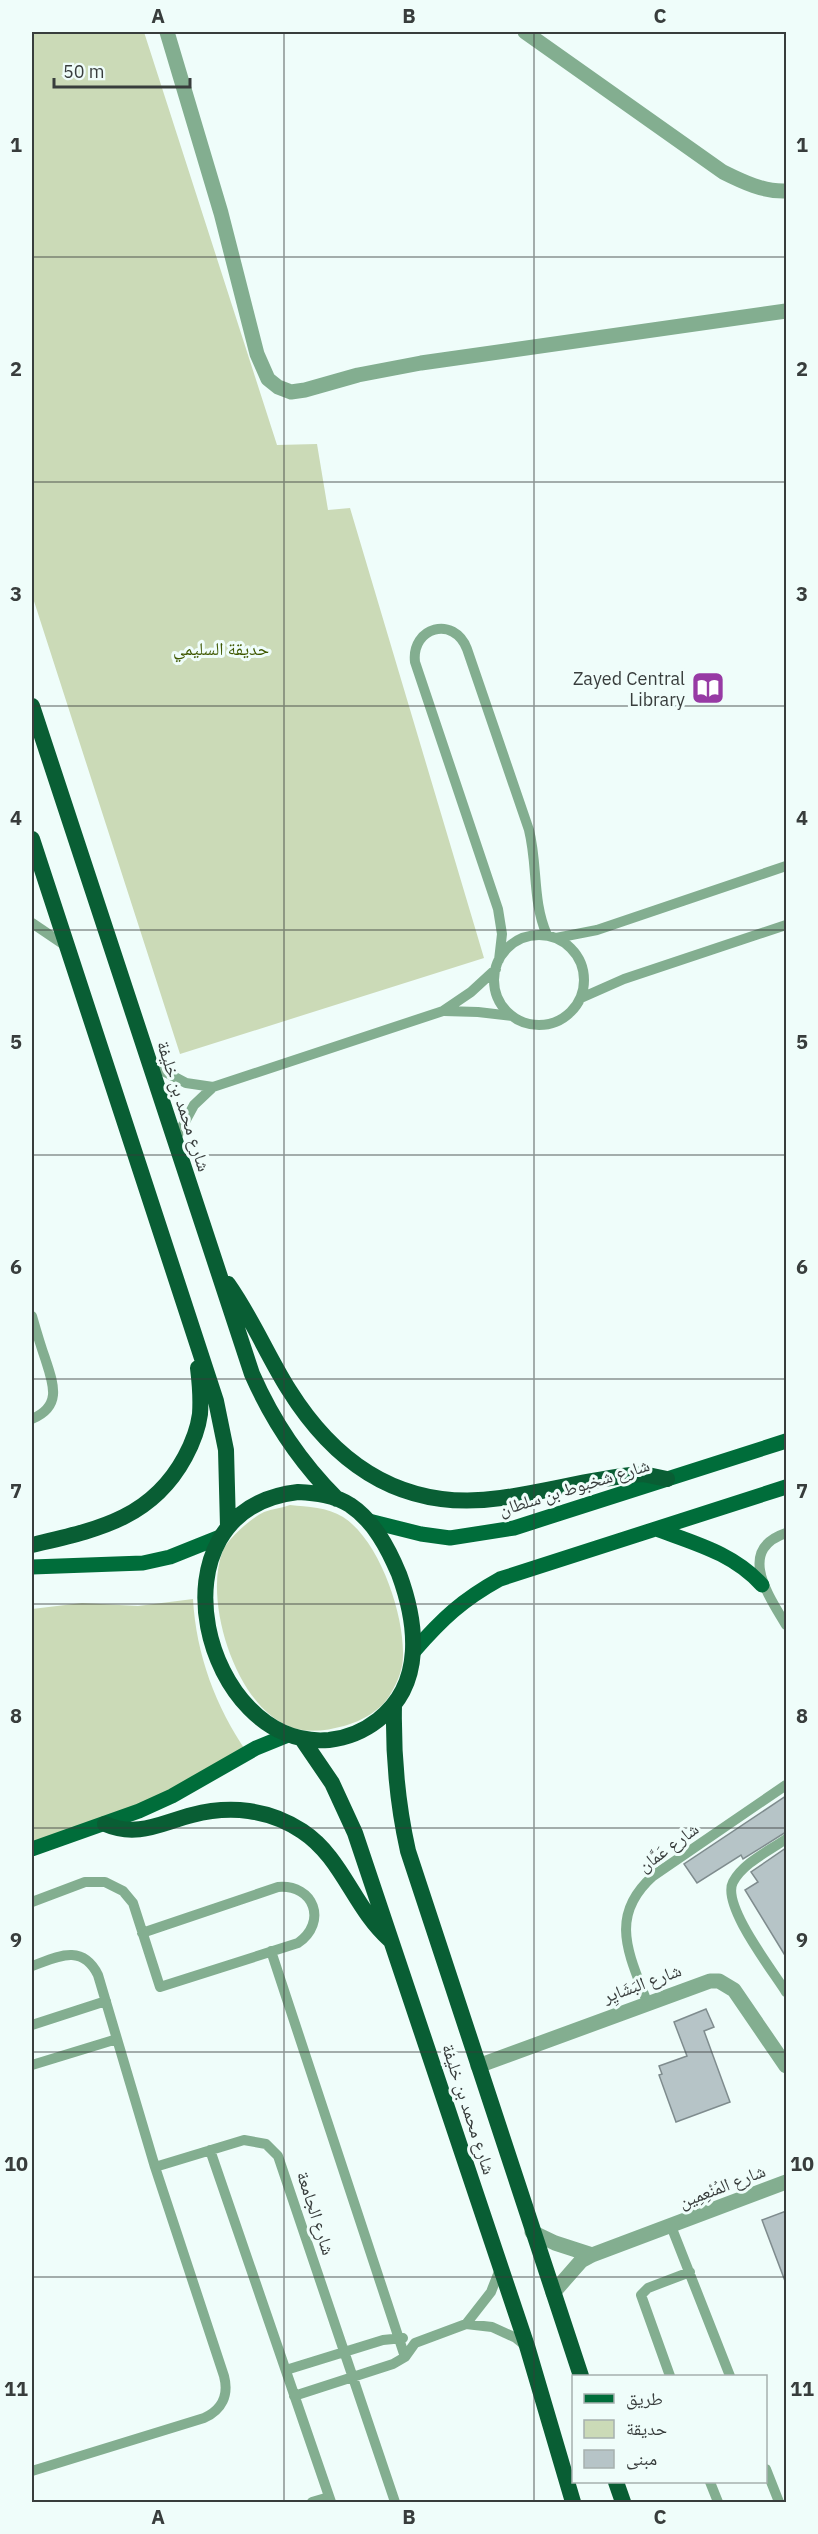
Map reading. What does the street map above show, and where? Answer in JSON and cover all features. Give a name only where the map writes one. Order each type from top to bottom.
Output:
[{"type":"highway","name":"شارع محمد بن خليفة","points":[[32,705],[252,1374],[287,1441],[302,1462],[337,1499]]},
{"type":"highway","points":[[32,839],[196,1341],[221,1425],[228,1475],[224,1531]]},
{"type":"highway","points":[[218,1270],[243,1306],[288,1389],[311,1422],[347,1460],[374,1477],[411,1492],[450,1499],[476,1500],[500,1498],[631,1475],[643,1474],[667,1479]]},
{"type":"highway","points":[[32,1545],[80,1534],[120,1519],[144,1507],[163,1490],[178,1470],[197,1428],[201,1396],[196,1341]]},
{"type":"highway","points":[[311,1493],[337,1499],[349,1504],[369,1521],[388,1550],[402,1582],[411,1617],[414,1651],[408,1680],[394,1705],[378,1720],[359,1732],[331,1740],[295,1737],[262,1721],[230,1683],[213,1645],[206,1610],[209,1560],[224,1531],[254,1505],[285,1494],[311,1493]]},
{"type":"highway","name":"شارع محمد بن خليفة","points":[[394,1705],[395,1784],[408,1851],[581,2375]]},
{"type":"highway","name":"شارع محمد بن خليفة","points":[[295,1737],[332,1783],[345,1808],[501,2266],[573,2502]]},
{"type":"highway","points":[[105,1824],[123,1830],[143,1830],[191,1815],[224,1809],[256,1812],[279,1819],[301,1830],[326,1851],[360,1906],[392,1942]]},
{"type":"highway","points":[[617,2483],[623,2502]]},
{"type":"main road","name":"شارع شخبوط بن سلطان","points":[[369,1521],[420,1534],[450,1538],[483,1534],[514,1528],[786,1441]]},
{"type":"main road","points":[[414,1651],[439,1623],[469,1597],[500,1580],[528,1569],[658,1530],[786,1487]]},
{"type":"main road","points":[[658,1530],[722,1554],[739,1563],[762,1585]]},
{"type":"main road","points":[[32,1567],[143,1563],[170,1557],[224,1531]]},
{"type":"main road","points":[[32,1849],[105,1824],[172,1796],[256,1748],[295,1737]]},
{"type":"street","points":[[167,32],[224,223],[259,361],[268,379],[278,387],[291,392],[305,390],[368,373],[421,363],[786,311]]},
{"type":"street","points":[[525,32],[723,172],[748,184],[786,191]]},
{"type":"street","name":"شارع البَشَايِر","points":[[478,2066],[710,1980],[727,1985],[734,1990],[786,2066]]},
{"type":"street","name":"شارع المُنْعِمِين","points":[[553,2293],[581,2261],[592,2255],[786,2182]]},
{"type":"street","points":[[532,2232],[555,2243],[592,2255]]},
{"type":"lane","points":[[443,1011],[478,1012],[512,1017],[531,1024],[551,1024],[569,1014],[581,998],[585,984],[581,963],[569,945],[552,937],[537,904],[534,857],[529,830],[464,642],[454,632],[434,630],[418,642],[415,662],[498,909],[502,934],[494,982],[503,1007],[512,1017]]},
{"type":"lane","points":[[150,1064],[186,1083],[213,1087],[443,1011],[471,992],[497,964],[504,952],[519,940],[528,937],[552,937],[597,930],[786,866]]},
{"type":"lane","points":[[32,922],[67,946]]},
{"type":"lane","points":[[581,998],[624,979],[786,925]]},
{"type":"lane","points":[[175,1140],[194,1106],[213,1087]]},
{"type":"lane","points":[[32,1316],[54,1387],[50,1406],[32,1419]]},
{"type":"lane","points":[[786,1533],[768,1542],[760,1561],[762,1585],[786,1624]]},
{"type":"lane","name":"شارع عَمَّان","points":[[647,2002],[629,1956],[625,1935],[629,1904],[639,1889],[653,1876],[786,1785]]},
{"type":"lane","points":[[786,1839],[746,1866],[732,1883],[731,1894],[739,1917],[786,1992]]},
{"type":"lane","points":[[32,1902],[85,1882],[105,1882],[123,1891],[129,1898],[160,1987],[298,1943],[305,1938],[314,1922],[312,1904],[308,1897],[294,1887],[278,1887],[142,1933]]},
{"type":"lane","points":[[271,1951],[405,2356]]},
{"type":"lane","points":[[32,1966],[64,1955],[80,1957],[94,1967],[154,2167],[224,2376],[226,2391],[217,2410],[204,2418],[32,2471]]},
{"type":"lane","points":[[32,2025],[106,2001]]},
{"type":"lane","points":[[32,2066],[117,2038]]},
{"type":"lane","name":"شارع الجامعة","points":[[154,2167],[251,2140],[266,2144],[279,2156],[395,2502]]},
{"type":"lane","points":[[210,2150],[330,2500],[312,2502]]},
{"type":"lane","name":"شارع المُنْعِمِين","points":[[671,2226],[730,2375]]},
{"type":"lane","points":[[466,2324],[491,2292],[501,2266]]},
{"type":"lane","points":[[670,2375],[641,2295],[648,2288],[690,2272]]},
{"type":"lane","points":[[294,2396],[393,2364],[405,2356],[415,2343],[466,2324],[498,2330],[527,2346]]},
{"type":"lane","points":[[286,2370],[398,2338],[415,2343]]},
{"type":"lane","points":[[767,2474],[778,2502]]},
{"type":"lane","points":[[711,2483],[718,2502]]},
{"type":"green space","name":"حديقة السليمي","points":[[32,32],[144,32],[277,445],[317,444],[328,510],[350,508],[484,958],[180,1054],[32,595]]},
{"type":"green space","points":[[290,1505],[330,1511],[343,1517],[356,1528],[368,1542],[387,1579],[399,1619],[403,1660],[400,1675],[391,1693],[377,1710],[364,1718],[330,1729],[308,1731],[293,1728],[268,1713],[252,1696],[239,1674],[228,1650],[221,1624],[217,1598],[218,1574],[224,1548],[246,1524],[259,1515]]},
{"type":"green space","points":[[193,1599],[198,1640],[210,1680],[226,1717],[247,1752],[192,1784],[32,1845],[32,1609],[82,1603],[138,1606]]},
{"type":"building","points":[[786,1796],[786,1832],[743,1859],[741,1855],[697,1883],[684,1864]]},
{"type":"building","points":[[786,1848],[786,1957],[745,1890],[758,1882],[751,1872]]},
{"type":"building","points":[[706,2009],[714,2027],[704,2031],[730,2102],[676,2122],[659,2075],[662,2074],[659,2066],[687,2056],[674,2022]]},
{"type":"building","points":[[786,2211],[786,2281],[785,2281],[762,2220]]},
{"type":"place","name":"Zayed Central Library","points":[[708,688]]}]
